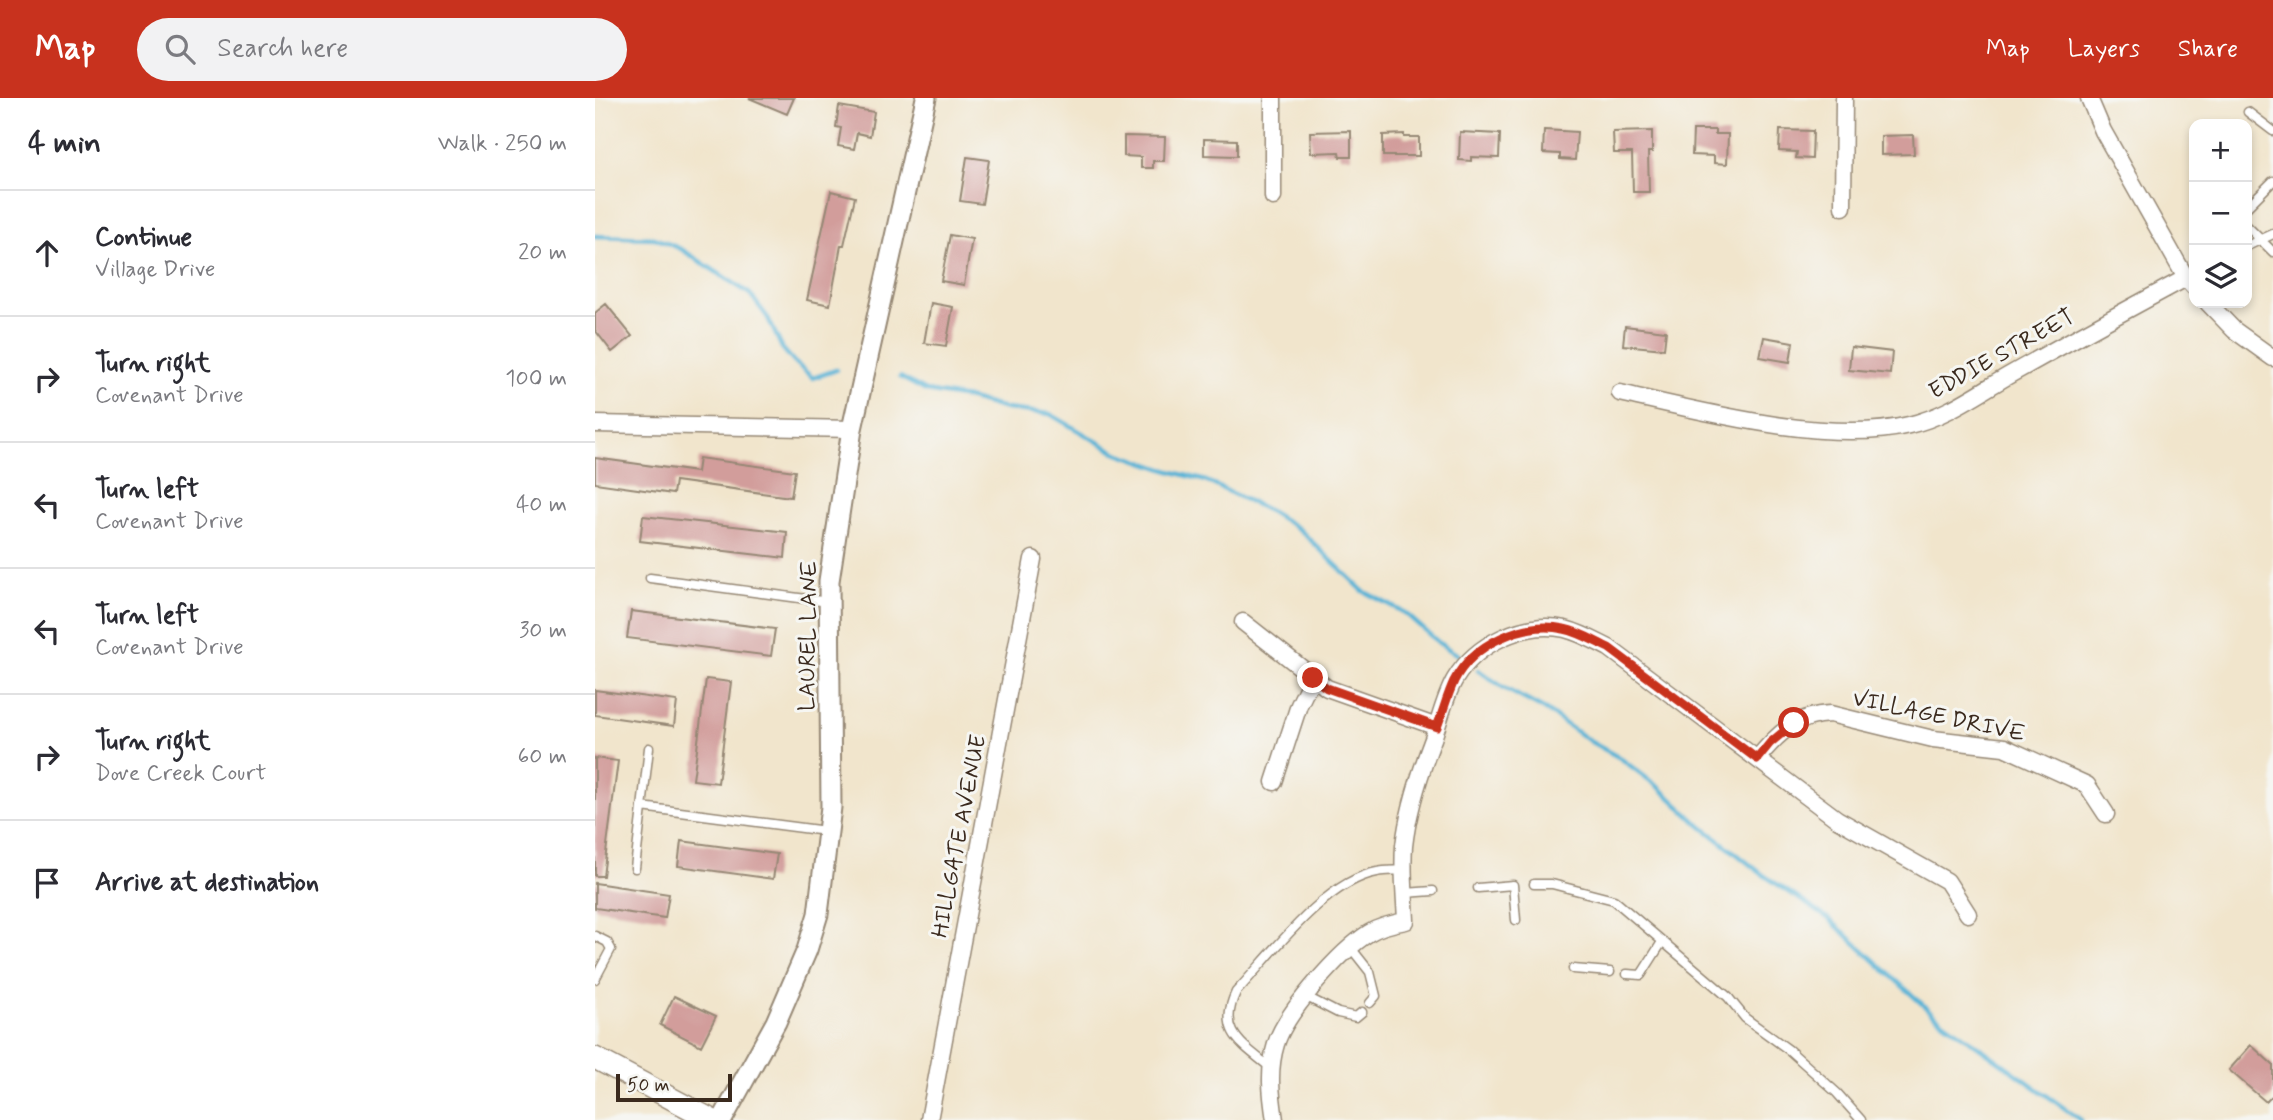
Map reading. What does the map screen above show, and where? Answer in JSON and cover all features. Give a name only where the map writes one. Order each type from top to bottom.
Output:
[{"type":"main road","points":[[595,1058],[712,1120]]},
{"type":"street","name":"LAUREL LANE","points":[[722,1120],[776,1022],[807,950],[818,914],[831,807],[829,581],[852,429],[926,98]]},
{"type":"street","points":[[1273,98],[1273,197]]},
{"type":"street","points":[[1843,207],[1844,98]]},
{"type":"street","points":[[2089,98],[2103,131],[2189,275]]},
{"type":"street","name":"EDDIE STREET","points":[[1620,393],[1756,421],[1811,429],[1868,430],[1908,425],[1953,409],[2189,282]]},
{"type":"street","points":[[2214,308],[2234,330],[2273,358]]},
{"type":"street","points":[[595,424],[852,429]]},
{"type":"street","name":"HILLGATE AVENUE","points":[[929,1120],[1033,559]]},
{"type":"street","points":[[1243,622],[1327,688],[1437,727]]},
{"type":"street","points":[[1275,1120],[1271,1068],[1276,1044],[1286,1021],[1305,996],[1351,948],[1370,933],[1393,923],[1406,921],[1404,870],[1407,828],[1437,727],[1455,680],[1471,658],[1514,632],[1539,627],[1563,629],[1587,636],[1609,648],[1837,819],[1947,881],[1968,914]]},
{"type":"street","points":[[1274,782],[1299,705],[1313,678]]},
{"type":"street","name":"VILLAGE DRIVE","points":[[1757,759],[1770,743],[1794,723],[1830,714],[1933,738],[2004,747],[2087,785],[2106,814]]},
{"type":"lane","points":[[2248,111],[2273,131]]},
{"type":"lane","points":[[2252,202],[2273,181]]},
{"type":"lane","points":[[2252,231],[2273,252]]},
{"type":"lane","points":[[2249,245],[2273,234]]},
{"type":"lane","points":[[650,578],[829,602]]},
{"type":"lane","points":[[635,868],[649,748]]},
{"type":"lane","points":[[642,807],[828,831]]},
{"type":"lane","points":[[1271,1068],[1242,1043],[1229,1024],[1228,1009],[1236,992],[1323,899],[1353,880],[1377,872],[1404,870]]},
{"type":"lane","points":[[1534,884],[1552,884],[1614,900],[1728,996],[1745,1018],[1789,1050],[1837,1093],[1861,1120]]},
{"type":"lane","points":[[1478,888],[1513,885],[1516,920]]},
{"type":"lane","points":[[1405,893],[1433,891]]},
{"type":"lane","points":[[595,936],[607,942],[611,950],[595,979]]},
{"type":"lane","points":[[1627,974],[1641,975],[1662,942]]},
{"type":"lane","points":[[1351,948],[1370,972],[1376,996],[1370,1003]]},
{"type":"lane","points":[[1573,969],[1610,972]]},
{"type":"lane","points":[[1305,996],[1338,1013],[1356,1017],[1362,1012]]},
{"type":"building","points":[[749,98],[794,98],[787,114]]},
{"type":"building","points":[[839,106],[874,112],[870,136],[857,133],[854,149],[838,146],[841,128],[836,127]]},
{"type":"building","points":[[1544,130],[1577,132],[1575,160],[1560,159],[1560,154],[1543,153]]},
{"type":"building","points":[[1693,130],[1715,130],[1715,134],[1728,134],[1727,164],[1714,163],[1714,156],[1692,155]]},
{"type":"building","points":[[1780,130],[1813,131],[1812,159],[1796,158],[1797,152],[1779,151]]},
{"type":"building","points":[[1351,131],[1351,157],[1340,157],[1339,152],[1311,153],[1310,132]]},
{"type":"building","points":[[1652,131],[1652,152],[1648,152],[1649,192],[1633,192],[1632,153],[1614,153],[1613,132]]},
{"type":"building","points":[[1460,132],[1500,134],[1499,158],[1471,157],[1471,161],[1459,160]]},
{"type":"building","points":[[1404,134],[1404,137],[1419,137],[1419,156],[1383,156],[1383,135]]},
{"type":"building","points":[[1913,135],[1914,154],[1881,155],[1881,136]]},
{"type":"building","points":[[1124,136],[1165,137],[1164,161],[1153,161],[1153,168],[1141,168],[1141,157],[1124,156]]},
{"type":"building","points":[[1204,139],[1237,140],[1237,156],[1204,155]]},
{"type":"building","points":[[967,157],[989,160],[982,204],[960,201]]},
{"type":"building","points":[[831,191],[855,197],[844,245],[841,245],[830,305],[807,300]]},
{"type":"building","points":[[950,235],[972,239],[964,285],[941,281]]},
{"type":"building","points":[[931,303],[953,307],[946,346],[924,343]]},
{"type":"building","points":[[606,304],[632,336],[612,352],[595,330],[595,313]]},
{"type":"building","points":[[1625,326],[1666,331],[1664,349],[1623,345]]},
{"type":"building","points":[[1764,337],[1793,342],[1790,362],[1760,357]]},
{"type":"building","points":[[1851,347],[1892,352],[1890,374],[1849,370]]},
{"type":"building","points":[[595,458],[697,472],[699,458],[795,471],[791,497],[675,481],[673,494],[595,483]]},
{"type":"building","points":[[643,516],[787,532],[785,558],[640,541]]},
{"type":"building","points":[[631,611],[775,629],[771,656],[627,638]]},
{"type":"building","points":[[706,679],[731,682],[718,783],[693,780]]},
{"type":"building","points":[[595,690],[677,701],[674,726],[595,715]]},
{"type":"building","points":[[595,758],[618,761],[603,876],[595,876]]},
{"type":"building","points":[[681,841],[777,854],[773,879],[678,866]]},
{"type":"building","points":[[595,883],[669,894],[665,918],[595,908]]},
{"type":"building","points":[[674,996],[716,1016],[701,1046],[660,1025]]},
{"type":"building","points":[[2251,1045],[2273,1065],[2273,1095],[2266,1102],[2229,1070]]},
{"type":"waterway","points":[[595,236],[655,238],[681,249],[750,294],[768,318],[782,348],[813,378],[836,370]]},
{"type":"waterway","points":[[900,377],[926,391],[967,398],[1006,409],[1050,414],[1115,452],[1206,481],[1271,512],[1300,530],[1363,591],[1405,613],[1439,643],[1458,655]]},
{"type":"waterway","points":[[1478,670],[1620,758],[1762,874],[1829,919],[1933,1014],[2081,1120]]},
{"type":"route","points":[[1313,678],[1327,688],[1437,727],[1455,680],[1471,658],[1514,632],[1539,627],[1563,629],[1587,636],[1609,648],[1757,759],[1770,743],[1794,723]]}]
